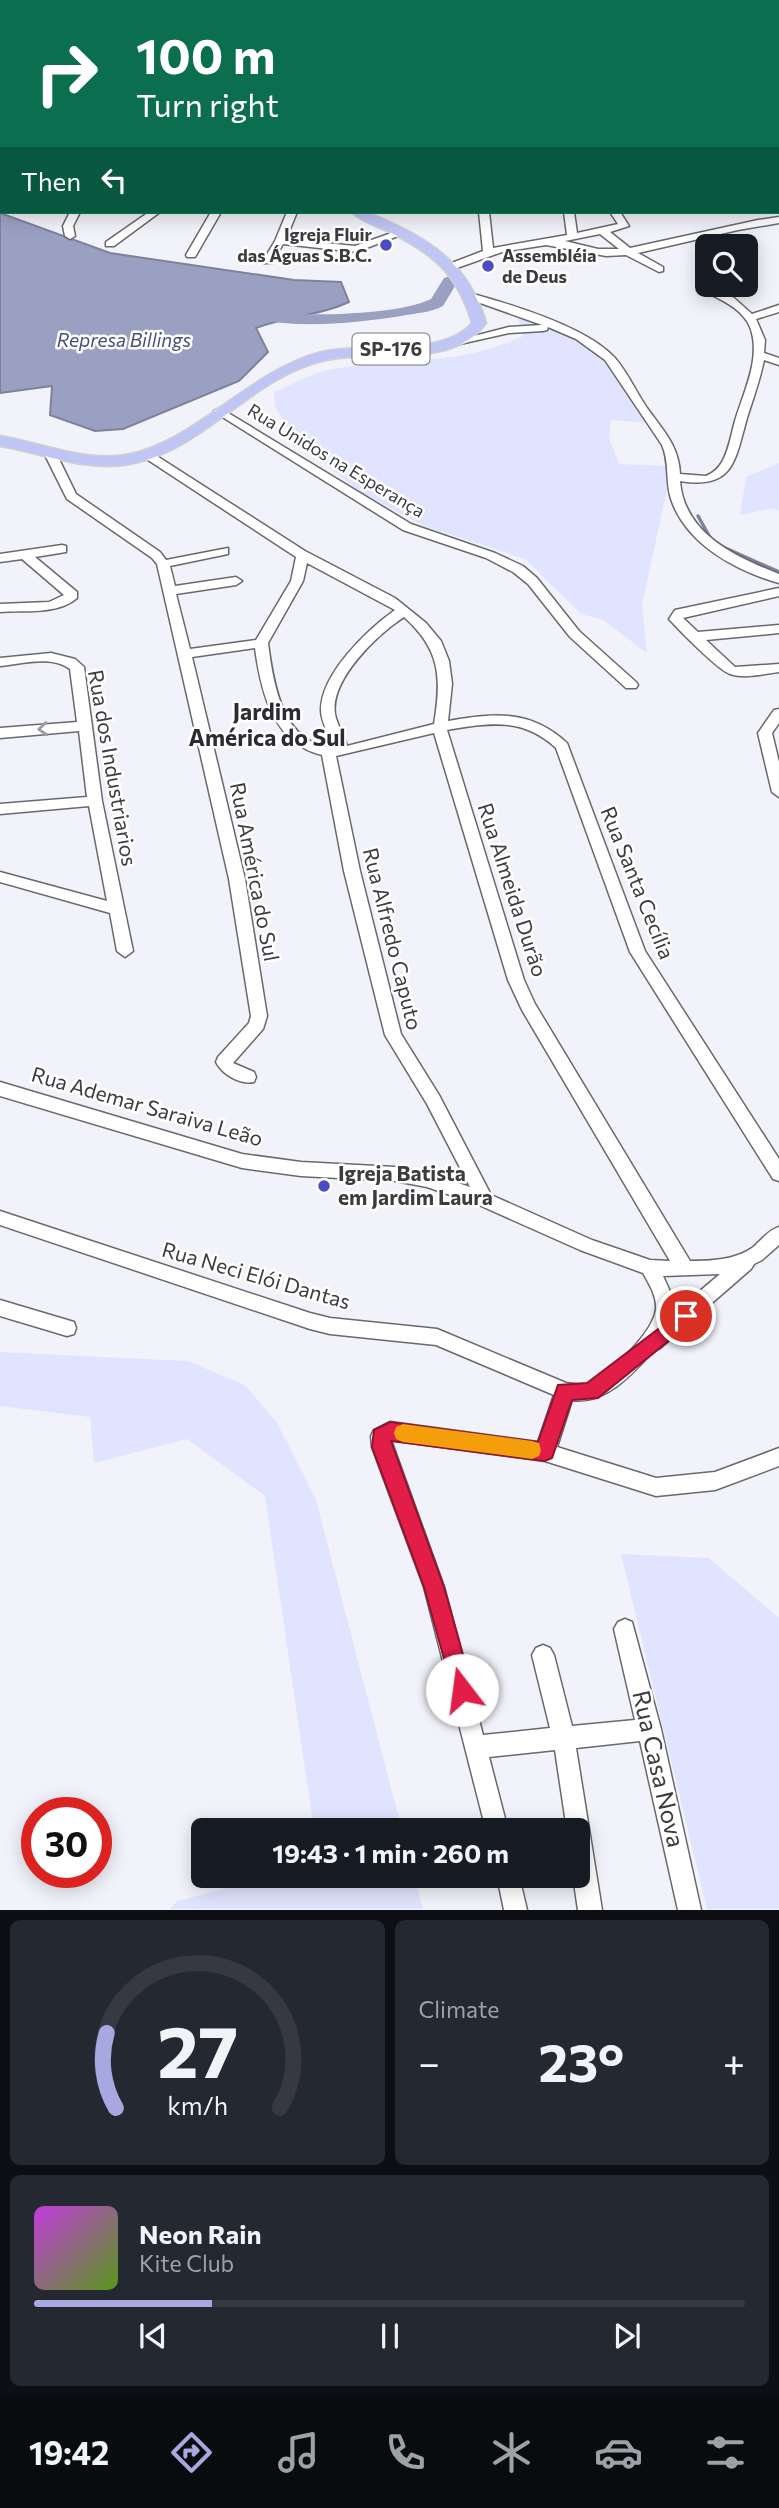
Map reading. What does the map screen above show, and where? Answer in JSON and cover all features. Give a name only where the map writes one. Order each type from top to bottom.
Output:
[{"type":"main road","points":[[362,214],[401,233],[453,266],[473,297]]},
{"type":"main road","name":"SP-176","points":[[0,441],[99,462],[149,455],[281,372],[320,356],[358,350],[432,347],[460,341],[469,336],[478,323],[473,297]]},
{"type":"street","points":[[70,236],[68,226],[74,214]]},
{"type":"street","points":[[110,244],[152,214]]},
{"type":"street","points":[[191,255],[215,214]]},
{"type":"street","points":[[268,261],[291,214]]},
{"type":"street","points":[[484,214],[488,253]]},
{"type":"street","points":[[569,214],[573,238]]},
{"type":"street","points":[[453,266],[488,253],[624,226],[616,214]]},
{"type":"street","points":[[548,242],[609,253],[746,224],[779,220]]},
{"type":"street","points":[[603,231],[627,251],[659,269]]},
{"type":"street","points":[[280,241],[356,249],[401,233]]},
{"type":"street","points":[[473,297],[566,332],[589,343],[610,359],[664,439],[672,459],[680,508],[709,544],[746,566],[779,579]]},
{"type":"street","points":[[674,477],[707,480],[725,467],[762,356],[753,317],[738,301],[728,297]]},
{"type":"street","points":[[753,317],[779,308]]},
{"type":"street","points":[[460,341],[526,327],[566,332]]},
{"type":"street","points":[[762,356],[779,362]]},
{"type":"street","name":"Rua Unidos na Esperança","points":[[220,411],[407,527],[426,536],[465,545],[516,567],[534,580],[567,626],[631,685]]},
{"type":"street","points":[[50,453],[71,496],[156,555],[163,564],[224,551]]},
{"type":"street","name":"Rua Almeida Durão","points":[[149,455],[303,555],[403,611],[420,625],[439,652],[446,695],[440,729],[516,979],[528,1006],[685,1269]]},
{"type":"street","points":[[0,558],[62,549]]},
{"type":"street","points":[[303,555],[297,581],[261,643],[271,700],[280,719],[303,740],[334,751]]},
{"type":"street","points":[[0,608],[55,604],[70,599],[71,592],[26,556]]},
{"type":"street","name":"Rua América do Sul","points":[[163,564],[187,654],[237,878],[259,1016],[257,1026],[224,1062],[227,1067],[248,1077]]},
{"type":"street","points":[[169,590],[236,581]]},
{"type":"street","points":[[779,592],[680,613],[677,621],[725,666],[736,671],[779,668]]},
{"type":"street","name":"Rua Alfredo Caputo","points":[[403,611],[372,635],[331,689],[327,712],[340,738],[334,751],[352,871],[393,1035],[433,1100],[485,1200]]},
{"type":"street","points":[[692,637],[779,629]]},
{"type":"street","points":[[187,654],[261,643]]},
{"type":"street","name":"Rua dos Industriarios","points":[[0,662],[55,659],[72,663],[79,673],[95,801],[125,951]]},
{"type":"street","points":[[779,713],[765,733],[779,792]]},
{"type":"street","name":"Rua Santa Cecília","points":[[334,751],[482,721],[513,720],[541,726],[556,738],[638,952],[779,1174]]},
{"type":"street","points":[[0,733],[86,726]]},
{"type":"street","points":[[0,808],[95,801]]},
{"type":"street","points":[[0,877],[116,909]]},
{"type":"street","name":"Rua Ademar Saraiva Leão","points":[[0,1090],[242,1161],[301,1169],[395,1174],[428,1180],[485,1200],[586,1245],[650,1268],[685,1269],[731,1265],[756,1255]]},
{"type":"street","name":"Rua Neci Elói Dantas","points":[[0,1218],[320,1323],[437,1337],[573,1392]]},
{"type":"street","points":[[545,1452],[573,1392],[591,1392],[603,1384],[779,1234]]},
{"type":"street","points":[[642,1350],[664,1317],[666,1308],[650,1268]]},
{"type":"street","points":[[0,1308],[67,1328]]},
{"type":"street","points":[[494,1818],[434,1587],[382,1447],[381,1436],[390,1431],[545,1452],[656,1487],[715,1481],[779,1457]]},
{"type":"street","name":"Rua Casa Nova","points":[[625,1629],[690,1909]]},
{"type":"street","points":[[543,1655],[564,1739],[590,1909]]},
{"type":"street","points":[[477,1747],[650,1729]]},
{"type":"street","points":[[511,1888],[516,1909]]},
{"type":"shaded area","points":[[518,318],[563,332],[584,342],[594,348],[615,372],[648,423],[611,420],[609,438],[619,464],[668,466],[670,475],[642,605],[647,653],[603,620],[581,614],[525,559],[424,526],[360,492],[295,440],[275,406],[274,392],[328,370],[450,357],[498,346],[523,336]]},
{"type":"shaded area","points":[[779,463],[779,511],[774,508],[740,515],[746,477]]},
{"type":"shaded area","points":[[0,1352],[188,1361],[245,1385],[277,1423],[316,1500],[399,1818],[312,1818],[265,1496],[187,1439],[94,1463],[90,1417],[0,1406]]},
{"type":"shaded area","points":[[621,1554],[709,1558],[779,1618],[779,1909],[707,1909]]},
{"type":"shaded area","points":[[227,1888],[417,1888],[423,1909],[170,1909],[177,1901]]},
{"type":"water","name":"Represa Billings","points":[[0,214],[110,253],[294,280],[341,282],[349,302],[256,328],[268,352],[239,381],[123,429],[95,431],[50,415],[52,386],[0,393]]},
{"type":"waterway","points":[[251,313],[319,320],[388,313],[432,305],[437,302],[450,281]]},
{"type":"waterway","points":[[698,516],[712,541]]},
{"type":"waterway","points":[[723,547],[779,572]]},
{"type":"slow traffic","points":[[403,1433],[532,1450]]},
{"type":"place","name":"Igreja Fluir das Águas S.B.C.","points":[[386,245]]},
{"type":"place","name":"Assembléia de Deus","points":[[488,266]]},
{"type":"place","name":"Igreja Batista em Jardim Laura","points":[[324,1186]]},
{"type":"district","name":"Jardim América do Sul","points":[[267,725]]},
{"type":"route","points":[[462,1690],[434,1587],[382,1447],[381,1436],[390,1431],[545,1452],[565,1391],[591,1392],[686,1316]]}]
